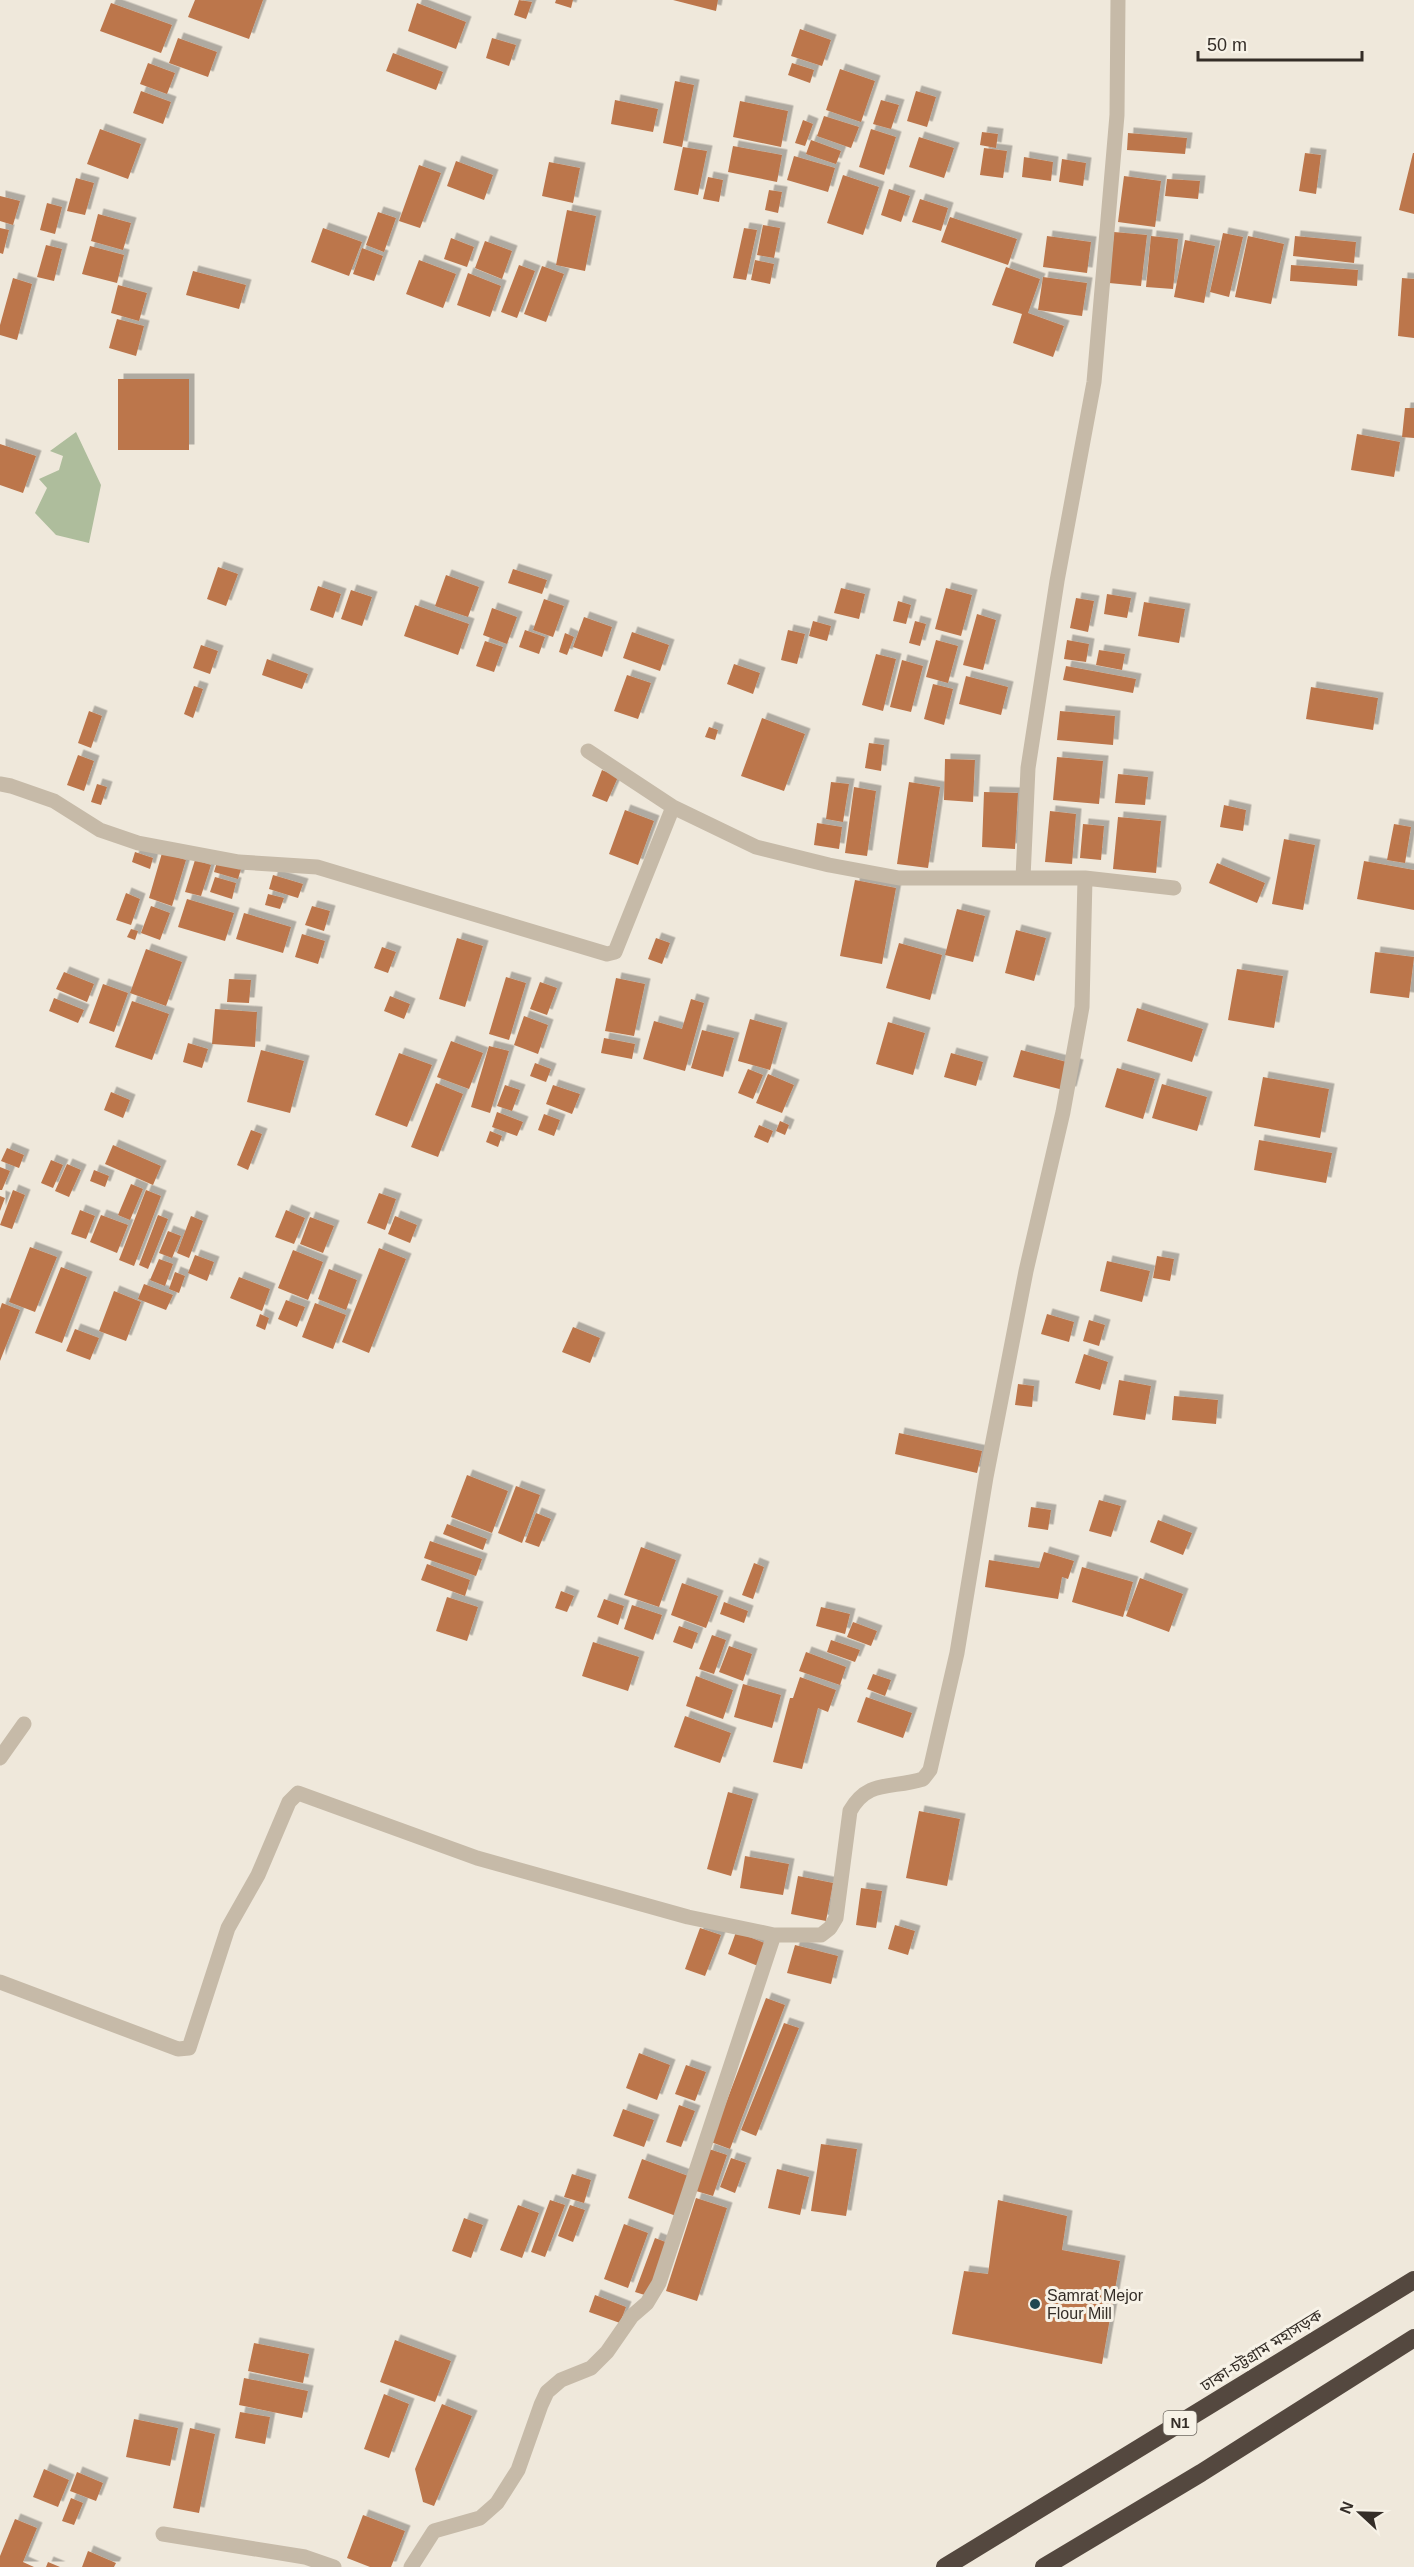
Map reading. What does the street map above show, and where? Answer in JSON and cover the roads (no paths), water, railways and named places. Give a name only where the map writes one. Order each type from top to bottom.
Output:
[{"type":"highway","name":"ঢাকা-চট্টগ্রাম মহাসড়ক","points":[[945,2567],[1414,2280]]},
{"type":"highway","points":[[1044,2567],[1201,2473],[1414,2338]]},
{"type":"street","points":[[1023,878],[1028,768],[1057,581],[1094,382],[1117,116],[1118,0]]},
{"type":"street","points":[[588,751],[673,807],[756,847],[829,865],[899,878],[1085,878],[1174,888]]},
{"type":"street","points":[[0,784],[54,801],[100,830],[138,843],[239,862],[317,867],[607,954],[615,952],[673,807]]},
{"type":"street","points":[[0,1982],[178,2049],[189,2048],[228,1928],[258,1875],[289,1802],[298,1793],[477,1858],[688,1917],[774,1935],[821,1935],[830,1928],[836,1918],[850,1811],[858,1796],[869,1789],[923,1779],[930,1770],[957,1653],[986,1477],[1026,1271],[1063,1112],[1082,1007],[1085,878]]},
{"type":"street","points":[[0,1758],[24,1724]]},
{"type":"street","points":[[411,2567],[434,2531],[480,2518],[497,2503],[518,2470],[547,2392],[561,2379],[591,2368],[607,2352],[632,2316],[647,2303],[659,2283],[774,1935]]},
{"type":"street","points":[[164,2534],[305,2557],[334,2567]]},
{"type":"place","name":"Samrat Mejor Flour Mill","points":[[1035,2304]]}]
